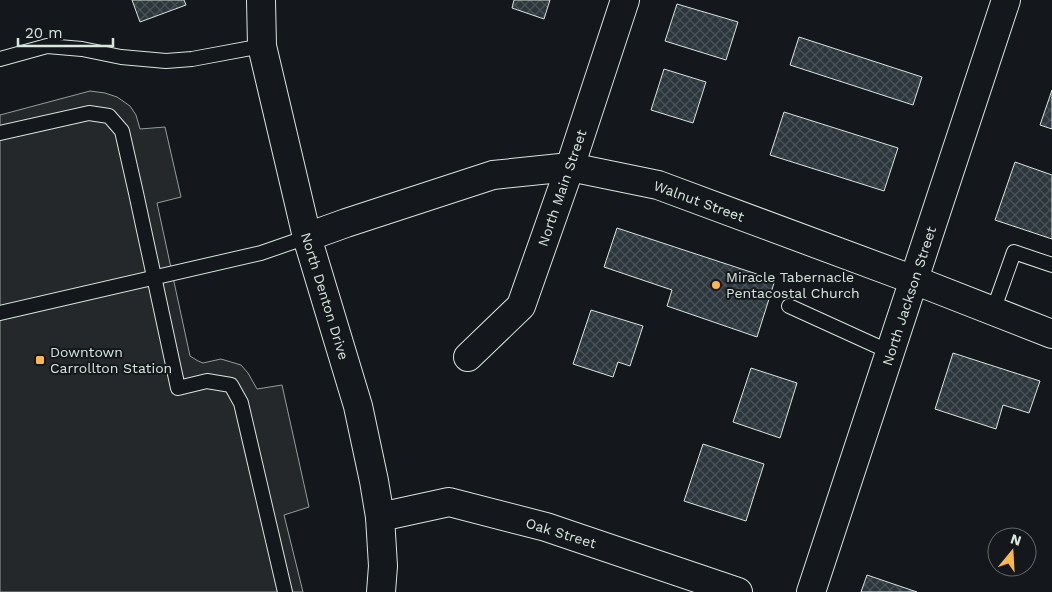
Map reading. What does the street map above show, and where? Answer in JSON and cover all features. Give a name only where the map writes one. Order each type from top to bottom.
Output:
[{"type":"street","name":"North Denton Drive","points":[[261,0],[262,46],[306,237],[358,406],[380,517],[383,566],[381,592]]},
{"type":"street","name":"North Main Street","points":[[468,357],[521,306],[570,167],[625,0]]},
{"type":"street","name":"North Jackson Street","points":[[812,592],[1006,0]]},
{"type":"street","name":"Walnut Street","points":[[306,237],[493,175],[570,167],[658,185],[914,280],[1052,334]]},
{"type":"street","name":"Oak Street","points":[[380,517],[449,502],[546,527],[738,592]]},
{"type":"lane","points":[[0,59],[48,46],[82,49],[121,57],[166,61],[192,59],[262,46]]},
{"type":"lane","points":[[0,133],[89,113],[109,116],[122,131],[178,388],[207,381],[231,385],[241,403],[271,525],[285,592]]},
{"type":"lane","points":[[0,313],[261,253],[306,237]]},
{"type":"lane","points":[[993,311],[1014,252],[1052,265]]},
{"type":"lane","points":[[789,306],[890,352]]},
{"type":"shaded area","points":[[90,91],[117,97],[130,106],[136,115],[140,129],[165,127],[181,197],[157,203],[190,356],[203,363],[221,359],[241,365],[257,389],[282,385],[309,507],[284,515],[303,592],[0,592],[0,115]]},
{"type":"building","points":[[132,0],[184,0],[186,5],[140,22]]},
{"type":"building","points":[[514,0],[550,0],[544,19],[512,8]]},
{"type":"building","points":[[677,4],[738,22],[726,60],[665,41]]},
{"type":"building","points":[[799,37],[922,77],[913,105],[790,65]]},
{"type":"building","points":[[664,69],[706,82],[693,123],[651,110]]},
{"type":"building","points":[[1052,90],[1052,129],[1040,125]]},
{"type":"building","points":[[784,112],[898,148],[884,191],[770,155]]},
{"type":"building","points":[[1015,162],[1052,175],[1052,239],[995,220]]},
{"type":"building","name":"Miracle Tabernacle Pentacostal Church","points":[[617,228],[775,280],[757,337],[667,306],[672,290],[604,267]]},
{"type":"building","points":[[591,310],[643,326],[630,366],[618,362],[613,377],[573,364]]},
{"type":"building","points":[[953,353],[1040,381],[1029,413],[1003,405],[996,429],[935,409]]},
{"type":"building","points":[[751,368],[797,383],[780,438],[733,422]]},
{"type":"building","points":[[703,444],[764,464],[746,521],[684,501]]},
{"type":"building","points":[[867,575],[917,592],[861,592]]},
{"type":"place","name":"Miracle Tabernacle Pentacostal Church","points":[[716,285]]},
{"type":"place","name":"Downtown Carrollton Station","points":[[40,360]]}]
